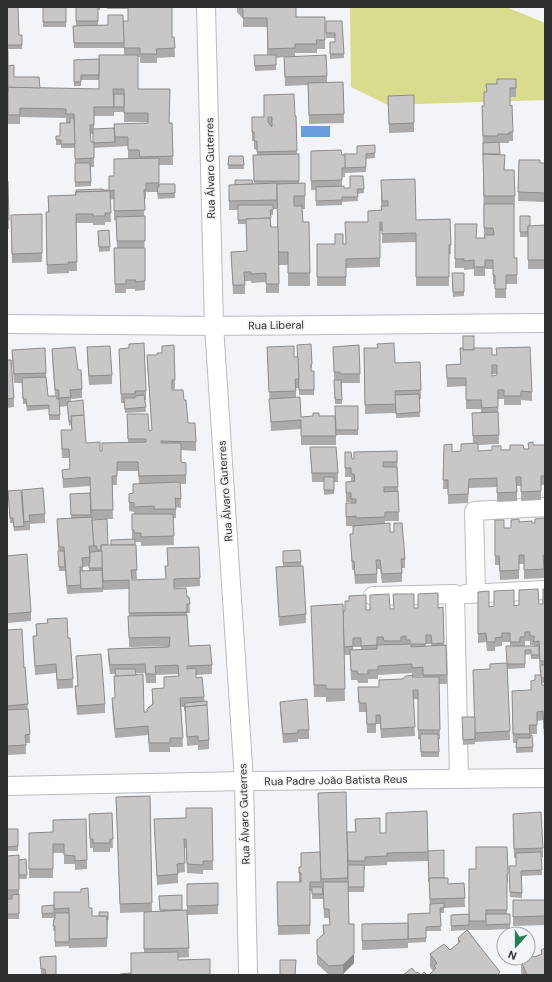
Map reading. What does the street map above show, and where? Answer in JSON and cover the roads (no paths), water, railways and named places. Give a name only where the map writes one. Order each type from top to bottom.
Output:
[{"type":"street","name":"Rua Álvaro Guterres","points":[[206,7],[214,326],[244,781],[248,975]]},
{"type":"street","name":"Rua Liberal","points":[[7,324],[214,326],[545,323]]},
{"type":"street","points":[[476,593],[474,511],[545,507]]},
{"type":"street","points":[[373,596],[545,590]]},
{"type":"street","points":[[455,594],[459,779]]},
{"type":"street","name":"Rua Padre João Batista Reus","points":[[7,786],[244,781],[545,778]]},
{"type":"water","points":[[301,126],[330,126],[330,137],[301,137]]}]
